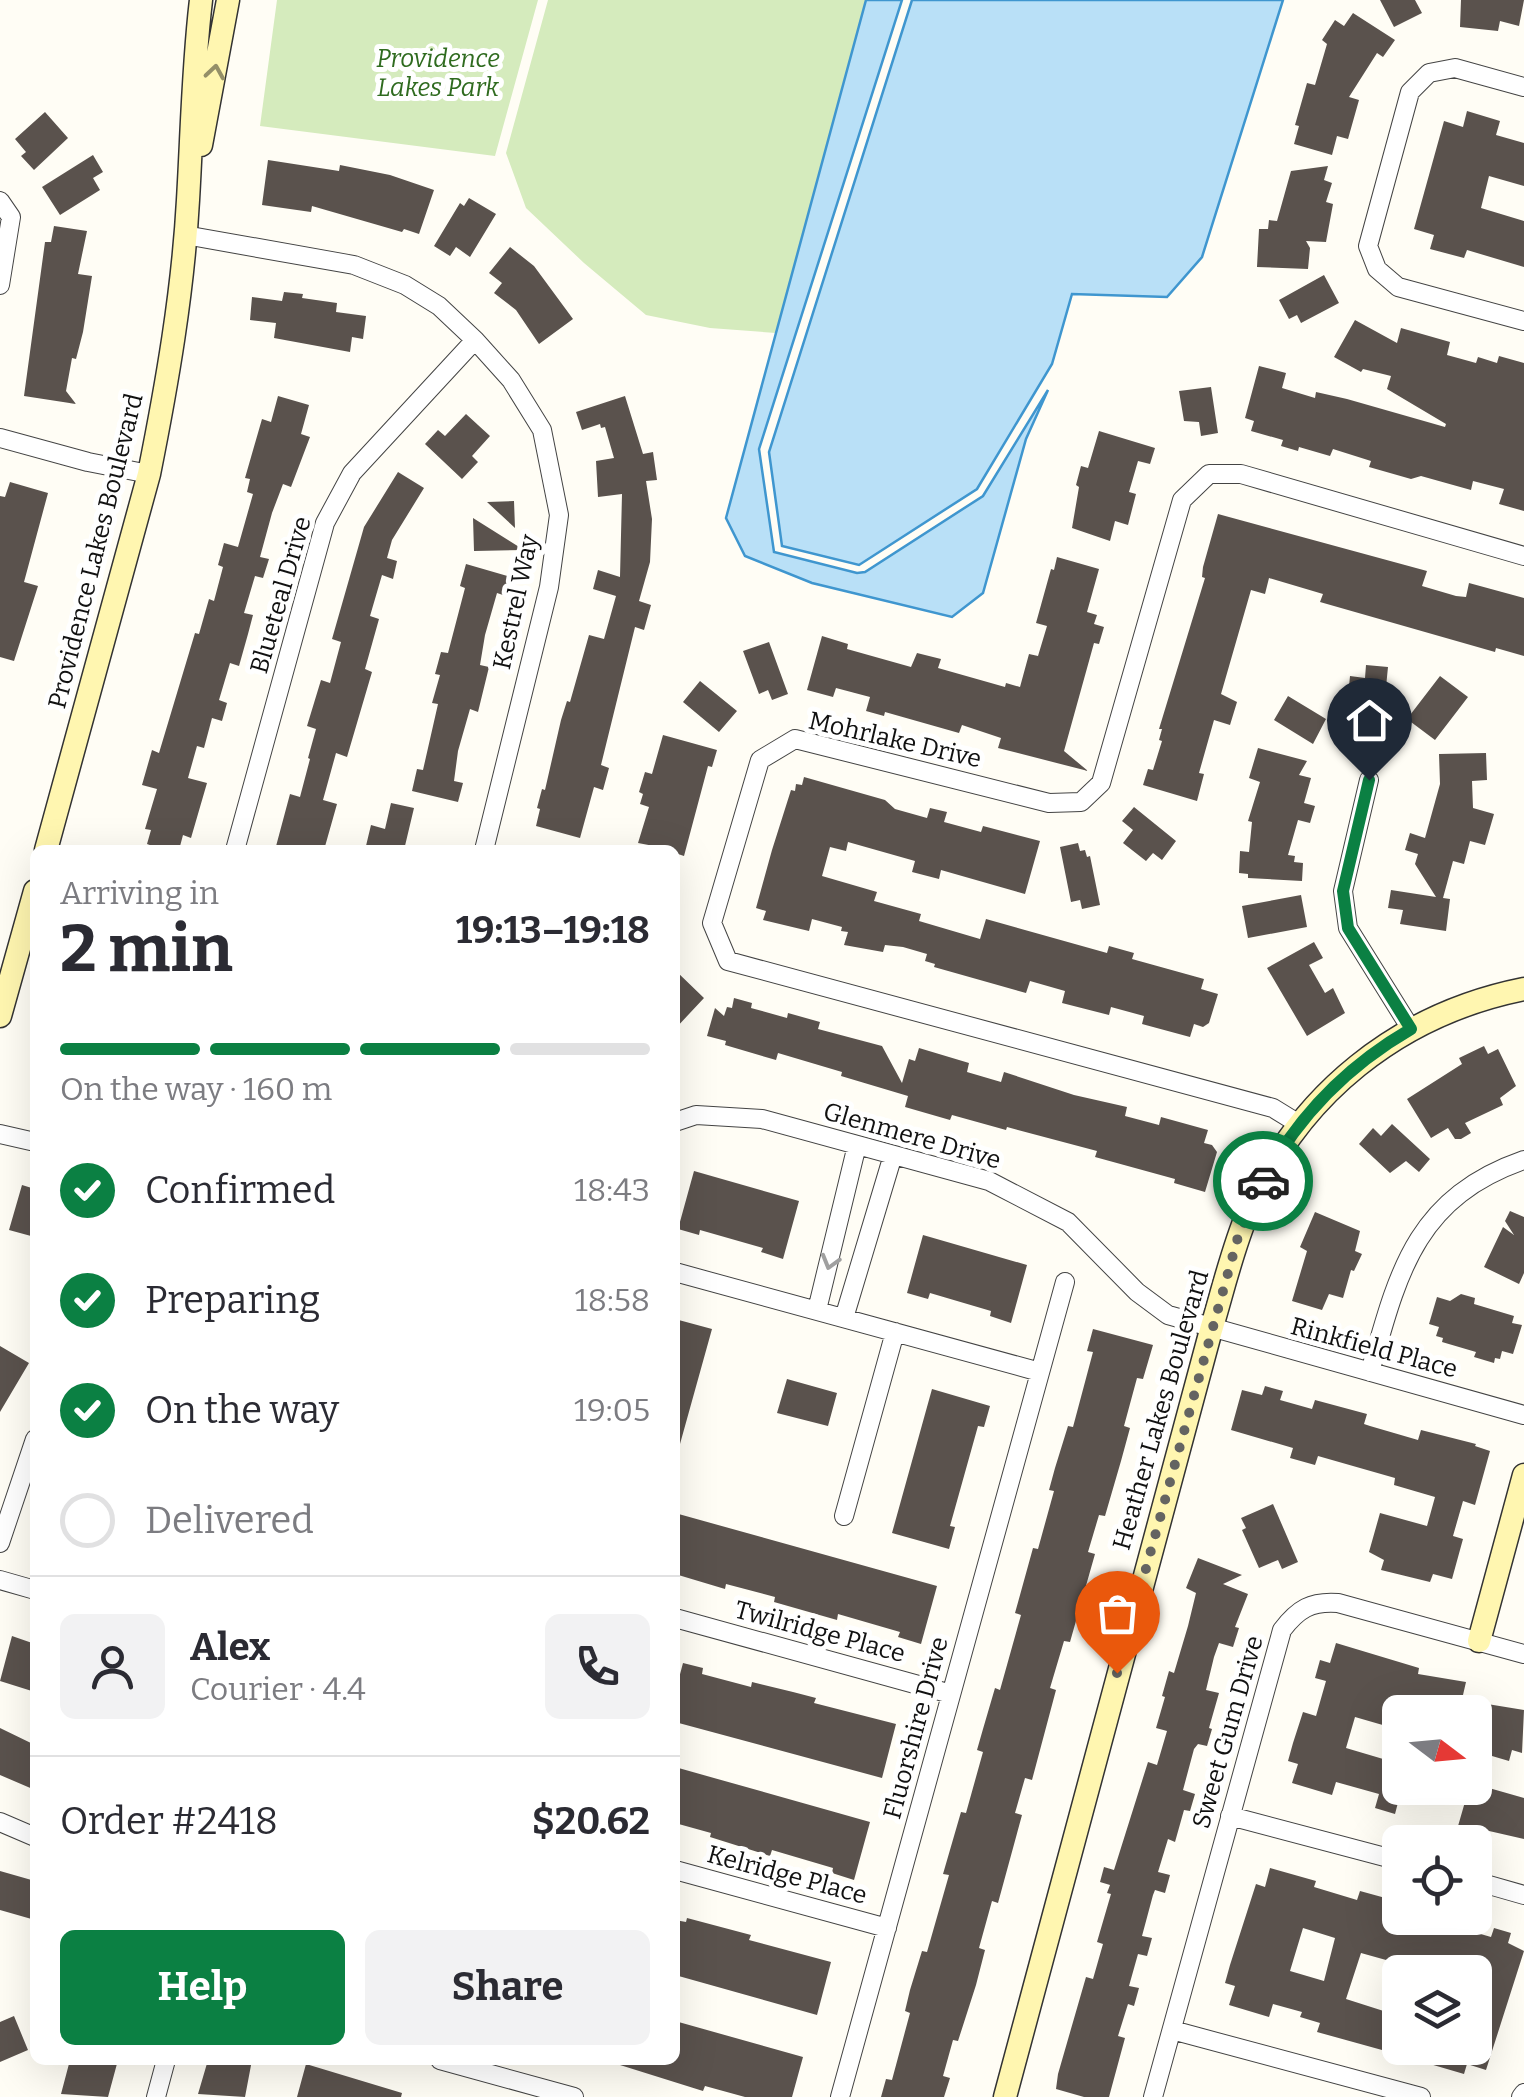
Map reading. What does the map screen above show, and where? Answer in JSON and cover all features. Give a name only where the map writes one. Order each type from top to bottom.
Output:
[{"type":"street","name":"Providence Lakes Boulevard","points":[[188,202],[192,91],[201,0]]},
{"type":"street","name":"Providence Lakes Boulevard","points":[[47,845],[148,474],[170,356],[188,202],[228,0]]},
{"type":"street","points":[[1524,87],[1455,68],[1430,73],[1410,92],[1368,246],[1376,269],[1398,286],[1524,321]]},
{"type":"street","points":[[0,201],[11,217],[0,284]]},
{"type":"street","name":"Kestrel Way","points":[[184,235],[354,265],[405,285],[439,306],[475,340],[512,380],[542,430],[559,515],[548,587],[485,845]]},
{"type":"street","name":"Blueteal Drive","points":[[236,845],[325,523],[352,473],[475,340]]},
{"type":"street","points":[[0,438],[148,474]]},
{"type":"street","name":"Mohrlake Drive","points":[[1299,1124],[1273,1108],[728,960],[712,923],[760,760],[795,739],[1050,803],[1081,802],[1100,783],[1182,500],[1209,474],[1241,474],[1524,556]]},
{"type":"street","points":[[1369,780],[1343,891],[1348,928],[1411,1029]]},
{"type":"street","points":[[0,1016],[11,932],[30,900]]},
{"type":"street","name":"Heather Lakes Boulevard","points":[[1005,2097],[1211,1330],[1248,1212],[1270,1168],[1299,1124],[1352,1068],[1411,1029],[1470,1003],[1524,989]]},
{"type":"street","name":"Glenmere Drive","points":[[680,1120],[696,1115],[762,1119],[988,1181],[1068,1222],[1156,1308],[1211,1330]]},
{"type":"street","points":[[0,1134],[30,1141]]},
{"type":"street","points":[[817,1310],[858,1145]]},
{"type":"street","points":[[844,1318],[893,1155]]},
{"type":"street","points":[[1370,1372],[1393,1288],[1424,1230],[1470,1188],[1524,1160]]},
{"type":"street","points":[[840,1218],[871,1227]]},
{"type":"street","points":[[680,1273],[1040,1372]]},
{"type":"street","name":"Fluorshire Drive","points":[[840,2097],[1065,1282]]},
{"type":"street","name":"Rinkfield Place","points":[[1211,1330],[1524,1415]]},
{"type":"street","points":[[844,1516],[895,1332]]},
{"type":"street","points":[[0,1543],[30,1453]]},
{"type":"street","points":[[1479,1641],[1524,1475]]},
{"type":"street","points":[[0,1580],[30,1589]]},
{"type":"street","name":"Sweet Gum Drive","points":[[1153,2097],[1282,1630],[1305,1606],[1321,1602],[1524,1654]]},
{"type":"street","name":"Twilridge Place","points":[[680,1619],[951,1694]]},
{"type":"street","points":[[1230,1816],[1382,1856]]},
{"type":"street","points":[[0,1822],[30,1835]]},
{"type":"street","name":"Kelridge Place","points":[[680,1871],[887,1928]]},
{"type":"street","points":[[1492,1886],[1524,1894]]},
{"type":"street","points":[[1172,2030],[1421,2097]]},
{"type":"street","points":[[156,2097],[165,2065]]},
{"type":"street","points":[[458,2065],[574,2097]]},
{"type":"green space","name":"Providence Lakes Park","points":[[277,0],[538,0],[495,156],[260,126]]},
{"type":"green space","points":[[548,0],[866,0],[776,333],[710,328],[646,315],[526,208],[506,153]]},
{"type":"water","points":[[866,0],[902,0],[759,449],[774,552],[865,572],[983,496],[1048,390],[1026,439],[983,593],[952,617],[812,583],[745,556],[726,518]]},
{"type":"water","points":[[912,0],[1283,0],[1202,257],[1167,297],[1072,294],[1052,364],[977,489],[859,565],[782,546],[769,452]]},
{"type":"building","points":[[1380,0],[1415,0],[1422,13],[1394,27]]},
{"type":"building","points":[[1461,0],[1524,0],[1519,26],[1500,21],[1498,31],[1460,27]]},
{"type":"building","points":[[1353,13],[1395,40],[1383,57],[1377,53],[1349,97],[1359,100],[1348,139],[1337,136],[1332,155],[1294,144],[1307,83],[1315,85],[1327,44],[1322,40],[1335,20],[1344,26]]},
{"type":"building","points":[[1467,111],[1500,121],[1496,135],[1524,143],[1524,186],[1489,176],[1481,208],[1524,221],[1524,267],[1467,250],[1464,258],[1430,249],[1434,235],[1414,229],[1444,121],[1463,127]]},
{"type":"building","points":[[45,112],[68,138],[34,170],[21,156],[26,152],[15,139]]},
{"type":"building","points":[[93,155],[103,172],[93,178],[100,190],[60,215],[42,187]]},
{"type":"building","points":[[268,160],[339,171],[340,165],[390,175],[434,190],[419,234],[404,229],[402,232],[312,206],[311,212],[262,205]]},
{"type":"building","points":[[1328,166],[1324,180],[1332,183],[1326,202],[1333,204],[1326,242],[1306,241],[1310,248],[1308,269],[1257,267],[1259,229],[1268,229],[1269,220],[1277,221],[1291,171]]},
{"type":"building","points":[[469,198],[496,214],[470,257],[456,247],[450,256],[434,246],[460,203],[464,206]]},
{"type":"building","points":[[54,226],[87,231],[78,274],[92,276],[83,332],[76,359],[72,358],[66,391],[76,404],[24,396],[45,242],[51,242]]},
{"type":"building","points":[[510,247],[534,266],[573,319],[539,344],[516,310],[494,293],[502,283],[489,273]]},
{"type":"building","points":[[1324,275],[1339,303],[1301,323],[1297,315],[1289,319],[1279,300]]},
{"type":"building","points":[[284,292],[337,303],[336,312],[366,316],[363,339],[352,337],[350,352],[274,338],[276,323],[250,320],[252,297],[282,301]]},
{"type":"building","points":[[1355,320],[1397,343],[1401,328],[1450,342],[1447,355],[1476,363],[1478,357],[1497,363],[1499,356],[1524,363],[1524,511],[1499,504],[1504,489],[1473,481],[1471,490],[1421,476],[1411,479],[1369,467],[1371,461],[1333,449],[1330,456],[1299,447],[1298,451],[1281,446],[1283,440],[1251,431],[1254,421],[1245,418],[1259,366],[1286,373],[1282,388],[1315,398],[1316,392],[1347,399],[1445,427],[1446,424],[1387,389],[1391,376],[1363,369],[1361,372],[1334,357]]},
{"type":"building","points":[[1211,387],[1218,433],[1201,436],[1199,422],[1184,421],[1179,391]]},
{"type":"building","points":[[278,396],[309,405],[301,434],[310,437],[291,487],[283,484],[272,513],[260,557],[269,559],[263,578],[255,576],[244,613],[253,615],[239,666],[230,663],[219,700],[227,703],[222,721],[212,718],[204,748],[197,746],[188,778],[207,783],[191,838],[183,835],[180,845],[150,845],[151,830],[145,829],[157,789],[142,785],[152,750],[159,753],[195,633],[199,634],[209,599],[214,601],[223,567],[218,565],[224,543],[238,547],[253,494],[247,492],[250,479],[245,478],[262,419],[271,422]]},
{"type":"building","points":[[625,396],[643,454],[653,452],[657,480],[646,481],[652,519],[650,562],[639,601],[651,605],[644,630],[635,627],[601,765],[609,768],[603,790],[594,787],[580,838],[536,826],[540,809],[537,808],[589,635],[604,639],[616,596],[593,589],[598,570],[620,577],[622,494],[598,497],[596,461],[614,458],[605,427],[600,424],[582,430],[576,412]]},
{"type":"building","points":[[466,414],[490,436],[472,456],[478,462],[462,479],[425,444],[438,430],[445,436]]},
{"type":"building","points":[[1099,431],[1155,448],[1150,464],[1138,461],[1129,492],[1136,494],[1128,525],[1115,521],[1110,541],[1072,528],[1081,466],[1088,468]]},
{"type":"building","points":[[398,472],[424,488],[392,540],[387,558],[397,561],[393,579],[382,575],[370,616],[379,619],[365,669],[372,672],[347,757],[336,753],[323,800],[337,804],[325,845],[276,845],[290,794],[300,797],[316,729],[307,726],[321,680],[330,683],[341,642],[332,639],[364,527]]},
{"type":"building","points":[[10,482],[48,493],[24,582],[38,586],[14,661],[0,657],[0,496],[5,497]]},
{"type":"building","points":[[514,501],[515,528],[487,502]]},
{"type":"building","points":[[1218,514],[1427,571],[1422,586],[1456,596],[1466,597],[1469,583],[1524,598],[1524,656],[1496,648],[1495,652],[1320,602],[1323,594],[1269,578],[1265,594],[1251,590],[1221,694],[1237,702],[1230,725],[1214,720],[1199,773],[1204,774],[1197,801],[1143,785],[1148,769],[1153,770],[1162,741],[1159,729],[1205,578],[1203,567]]},
{"type":"building","points":[[473,518],[524,550],[474,551]]},
{"type":"building","points":[[1057,557],[1099,569],[1087,612],[1097,615],[1094,624],[1104,627],[1099,644],[1094,643],[1064,751],[1088,771],[998,748],[1001,738],[962,725],[959,733],[885,712],[884,716],[866,711],[870,697],[836,688],[833,697],[807,690],[822,636],[848,644],[847,649],[911,667],[917,653],[941,659],[938,668],[1005,687],[1006,683],[1020,687],[1029,654],[1038,656],[1047,626],[1036,623]]},
{"type":"building","points":[[466,564],[511,577],[506,596],[497,593],[485,635],[480,665],[489,667],[478,712],[470,709],[458,751],[454,781],[463,783],[458,802],[412,791],[417,769],[423,770],[438,704],[432,703],[440,675],[435,674],[441,652],[448,653],[465,588],[460,586]]},
{"type":"building","points":[[769,642],[788,694],[772,700],[768,690],[759,694],[743,651]]},
{"type":"building","points":[[1366,665],[1388,667],[1384,707],[1352,703],[1348,697],[1350,676],[1365,678]]},
{"type":"building","points":[[1440,676],[1468,697],[1435,740],[1407,719]]},
{"type":"building","points":[[700,681],[737,711],[719,732],[683,702]]},
{"type":"building","points":[[1288,696],[1326,719],[1313,744],[1274,720]]},
{"type":"building","points":[[663,735],[717,750],[712,767],[708,766],[684,856],[680,855],[680,845],[638,843],[649,807],[640,804],[643,794],[639,792],[645,772],[652,774]]},
{"type":"building","points":[[1258,748],[1307,761],[1299,775],[1311,778],[1304,803],[1315,806],[1310,823],[1298,820],[1288,855],[1295,856],[1294,862],[1303,863],[1302,881],[1248,878],[1248,874],[1239,873],[1240,851],[1249,852],[1252,822],[1248,821],[1260,782],[1249,778]]},
{"type":"building","points":[[1486,753],[1487,780],[1472,781],[1473,808],[1494,814],[1485,845],[1470,841],[1464,864],[1453,861],[1443,898],[1450,899],[1446,931],[1400,924],[1403,910],[1388,908],[1391,890],[1436,897],[1415,864],[1418,854],[1405,850],[1410,833],[1425,838],[1440,784],[1439,754]]},
{"type":"building","points":[[804,777],[885,800],[895,809],[927,818],[930,808],[947,812],[944,822],[981,832],[983,826],[1040,841],[1025,894],[941,870],[939,879],[912,872],[915,861],[848,842],[846,851],[830,847],[822,876],[877,892],[874,901],[921,914],[919,921],[980,939],[986,919],[1107,953],[1109,946],[1134,953],[1132,959],[1204,979],[1201,989],[1218,994],[1209,1023],[1203,1027],[1194,1024],[1190,1037],[1142,1024],[1144,1016],[1111,1007],[1109,1015],[1062,1003],[1065,991],[1030,981],[1026,993],[934,967],[935,964],[925,961],[927,954],[903,947],[885,945],[883,952],[844,945],[848,932],[841,931],[842,927],[812,919],[809,931],[763,920],[766,911],[756,908],[772,850],[791,790],[795,791],[796,784],[802,785]]},
{"type":"building","points":[[391,803],[414,808],[405,845],[366,845],[371,825],[385,829]]},
{"type":"building","points":[[1134,807],[1176,841],[1162,860],[1153,853],[1146,861],[1123,843],[1133,830],[1122,821]]},
{"type":"building","points":[[1078,843],[1080,851],[1085,850],[1090,856],[1100,905],[1082,909],[1080,900],[1071,902],[1060,847]]},
{"type":"building","points":[[1301,895],[1307,927],[1248,938],[1242,906]]},
{"type":"building","points":[[1314,942],[1323,958],[1309,965],[1325,993],[1333,988],[1345,1013],[1307,1036],[1267,968]]},
{"type":"building","points":[[680,975],[704,998],[680,1024]]},
{"type":"building","points":[[734,998],[752,1003],[751,1008],[820,1022],[818,1029],[882,1046],[902,1083],[909,1059],[915,1061],[919,1048],[969,1063],[967,1072],[1001,1082],[1004,1072],[1127,1107],[1125,1116],[1159,1125],[1161,1117],[1208,1130],[1204,1143],[1217,1152],[1205,1192],[1174,1183],[1175,1179],[1095,1157],[1097,1151],[1007,1127],[1006,1130],[952,1115],[950,1120],[905,1107],[908,1096],[841,1076],[842,1072],[778,1053],[776,1060],[725,1045],[726,1041],[707,1036],[715,1008],[724,1016],[727,1007],[732,1008]]},
{"type":"building","points":[[1484,1046],[1488,1054],[1498,1049],[1516,1086],[1500,1098],[1503,1105],[1465,1123],[1471,1133],[1455,1139],[1448,1128],[1431,1138],[1407,1099],[1462,1064],[1459,1058]]},
{"type":"building","points":[[1392,1124],[1430,1159],[1419,1172],[1406,1161],[1390,1173],[1359,1144],[1373,1128],[1381,1136]]},
{"type":"building","points":[[694,1171],[799,1201],[783,1259],[761,1252],[763,1248],[700,1230],[699,1235],[680,1230]]},
{"type":"building","points":[[22,1185],[30,1187],[30,1236],[9,1230]]},
{"type":"building","points":[[1510,1211],[1524,1217],[1524,1273],[1519,1284],[1484,1267],[1503,1227],[1514,1235],[1505,1221]]},
{"type":"building","points":[[1315,1212],[1360,1231],[1355,1251],[1362,1254],[1354,1271],[1351,1270],[1343,1298],[1329,1294],[1322,1310],[1292,1301],[1307,1251],[1300,1247]]},
{"type":"building","points":[[923,1235],[1027,1265],[1011,1323],[990,1316],[991,1311],[930,1293],[928,1299],[907,1293]]},
{"type":"building","points":[[1461,1294],[1475,1298],[1474,1304],[1514,1316],[1512,1323],[1522,1325],[1513,1354],[1502,1351],[1494,1363],[1474,1357],[1476,1352],[1442,1342],[1443,1338],[1436,1336],[1439,1327],[1429,1324],[1437,1297],[1450,1301]]},
{"type":"building","points":[[680,1320],[712,1329],[680,1444]]},
{"type":"building","points":[[1093,1329],[1153,1345],[1143,1379],[1137,1378],[1124,1426],[1130,1428],[1121,1461],[1105,1516],[1099,1515],[1088,1552],[1095,1554],[1070,1642],[1064,1641],[1050,1688],[1056,1690],[1032,1780],[1025,1778],[1015,1813],[1022,1815],[998,1903],[992,1901],[979,1948],[985,1950],[976,1985],[943,2076],[950,2078],[944,2097],[881,2097],[886,2079],[892,2080],[910,2013],[905,2011],[910,1990],[922,1951],[927,1952],[949,1875],[943,1874],[983,1752],[977,1750],[995,1688],[1000,1690],[1021,1615],[1015,1613],[1054,1491],[1049,1490],[1055,1468],[1068,1426],[1073,1427],[1093,1352],[1087,1351]]},
{"type":"building","points":[[0,1346],[29,1363],[0,1412]]},
{"type":"building","points":[[787,1379],[837,1393],[828,1426],[777,1413]]},
{"type":"building","points":[[1265,1386],[1283,1391],[1280,1400],[1312,1409],[1315,1400],[1367,1414],[1364,1424],[1418,1440],[1421,1430],[1490,1451],[1475,1505],[1463,1501],[1453,1536],[1463,1539],[1452,1579],[1433,1574],[1430,1582],[1381,1570],[1384,1560],[1369,1552],[1380,1513],[1427,1526],[1435,1497],[1394,1485],[1395,1478],[1318,1456],[1315,1465],[1290,1458],[1293,1448],[1231,1430],[1242,1390],[1262,1395]]},
{"type":"building","points":[[932,1389],[990,1406],[984,1427],[978,1426],[950,1526],[955,1527],[949,1549],[892,1533]]},
{"type":"building","points":[[1273,1504],[1298,1562],[1282,1569],[1278,1560],[1259,1568],[1242,1530],[1246,1528],[1241,1518]]},
{"type":"building","points":[[680,1514],[937,1586],[921,1644],[898,1637],[900,1632],[838,1614],[837,1620],[774,1602],[775,1597],[726,1584],[725,1589],[680,1576]]},
{"type":"building","points":[[1198,1558],[1242,1575],[1223,1584],[1248,1594],[1235,1627],[1239,1628],[1233,1647],[1219,1643],[1214,1657],[1206,1690],[1219,1693],[1209,1728],[1212,1729],[1207,1746],[1198,1744],[1194,1749],[1183,1790],[1195,1794],[1190,1811],[1184,1810],[1175,1842],[1168,1839],[1158,1872],[1170,1875],[1165,1893],[1155,1890],[1153,1895],[1142,1936],[1152,1938],[1147,1956],[1138,1954],[1129,1986],[1139,1988],[1134,2006],[1128,2004],[1118,2036],[1125,2038],[1109,2097],[1084,2097],[1056,2089],[1058,2074],[1086,1977],[1093,1979],[1103,1944],[1097,1942],[1111,1894],[1107,1893],[1110,1885],[1100,1882],[1104,1867],[1114,1870],[1148,1762],[1157,1765],[1167,1731],[1156,1728],[1169,1671],[1174,1673],[1188,1626],[1196,1593],[1186,1588]]},
{"type":"building","points":[[12,1636],[30,1642],[30,1690],[0,1681]]},
{"type":"building","points":[[1336,1643],[1419,1668],[1418,1674],[1466,1682],[1463,1695],[1382,1695],[1382,1725],[1355,1717],[1346,1748],[1382,1759],[1382,1805],[1397,1805],[1395,1814],[1375,1808],[1379,1794],[1336,1782],[1332,1795],[1292,1783],[1298,1764],[1288,1761],[1293,1743],[1303,1712],[1316,1716],[1326,1681],[1315,1678],[1320,1660],[1330,1663]]},
{"type":"building","points":[[683,1663],[703,1668],[702,1674],[751,1687],[752,1682],[793,1692],[816,1698],[814,1703],[896,1724],[882,1778],[680,1723]]},
{"type":"building","points":[[1492,1705],[1524,1710],[1522,1753],[1512,1750],[1509,1761],[1492,1756]]},
{"type":"building","points":[[0,1728],[30,1743],[30,1788],[0,1775]]},
{"type":"building","points":[[680,1768],[870,1822],[854,1880],[832,1873],[833,1868],[772,1850],[770,1856],[710,1837],[711,1833],[680,1824]]},
{"type":"building","points":[[1492,1789],[1524,1798],[1524,1839],[1492,1832],[1492,1825],[1458,1825],[1464,1805],[1492,1805]]},
{"type":"building","points":[[1270,1868],[1316,1881],[1314,1887],[1357,1900],[1360,1891],[1382,1897],[1382,1935],[1491,1937],[1494,1928],[1511,1933],[1508,1943],[1524,1951],[1492,2051],[1492,1955],[1382,1955],[1382,1959],[1361,1953],[1346,1999],[1382,2010],[1382,2050],[1317,2032],[1320,2023],[1300,2017],[1302,2012],[1273,2004],[1269,2017],[1229,2005],[1235,1986],[1225,1983],[1256,1884],[1265,1887]],"holes":[[[1303,1928],[1335,1938],[1324,1981],[1290,1971]]]},
{"type":"building","points":[[0,1871],[30,1880],[30,1919],[0,1910]]},
{"type":"building","points":[[687,1918],[751,1935],[749,1940],[831,1962],[817,2015],[680,1976],[680,1921],[686,1922]]},
{"type":"building","points":[[14,2016],[28,2050],[0,2062],[0,2022]]},
{"type":"building","points":[[680,2022],[803,2057],[792,2097],[745,2097],[705,2086],[703,2091],[620,2065],[680,2065]]},
{"type":"building","points":[[69,2065],[117,2065],[108,2097],[61,2094]]},
{"type":"building","points":[[207,2065],[251,2065],[245,2097],[198,2094]]},
{"type":"building","points":[[306,2065],[402,2093],[401,2097],[297,2097]]},
{"type":"building","points":[[1433,2065],[1467,2065],[1464,2074]]},
{"type":"way so far","points":[[1117,1673],[1238,1237],[1263,1181]]},
{"type":"route","points":[[1263,1181],[1280,1150],[1325,1094],[1381,1046],[1411,1029],[1348,928],[1343,891],[1369,780]]}]
